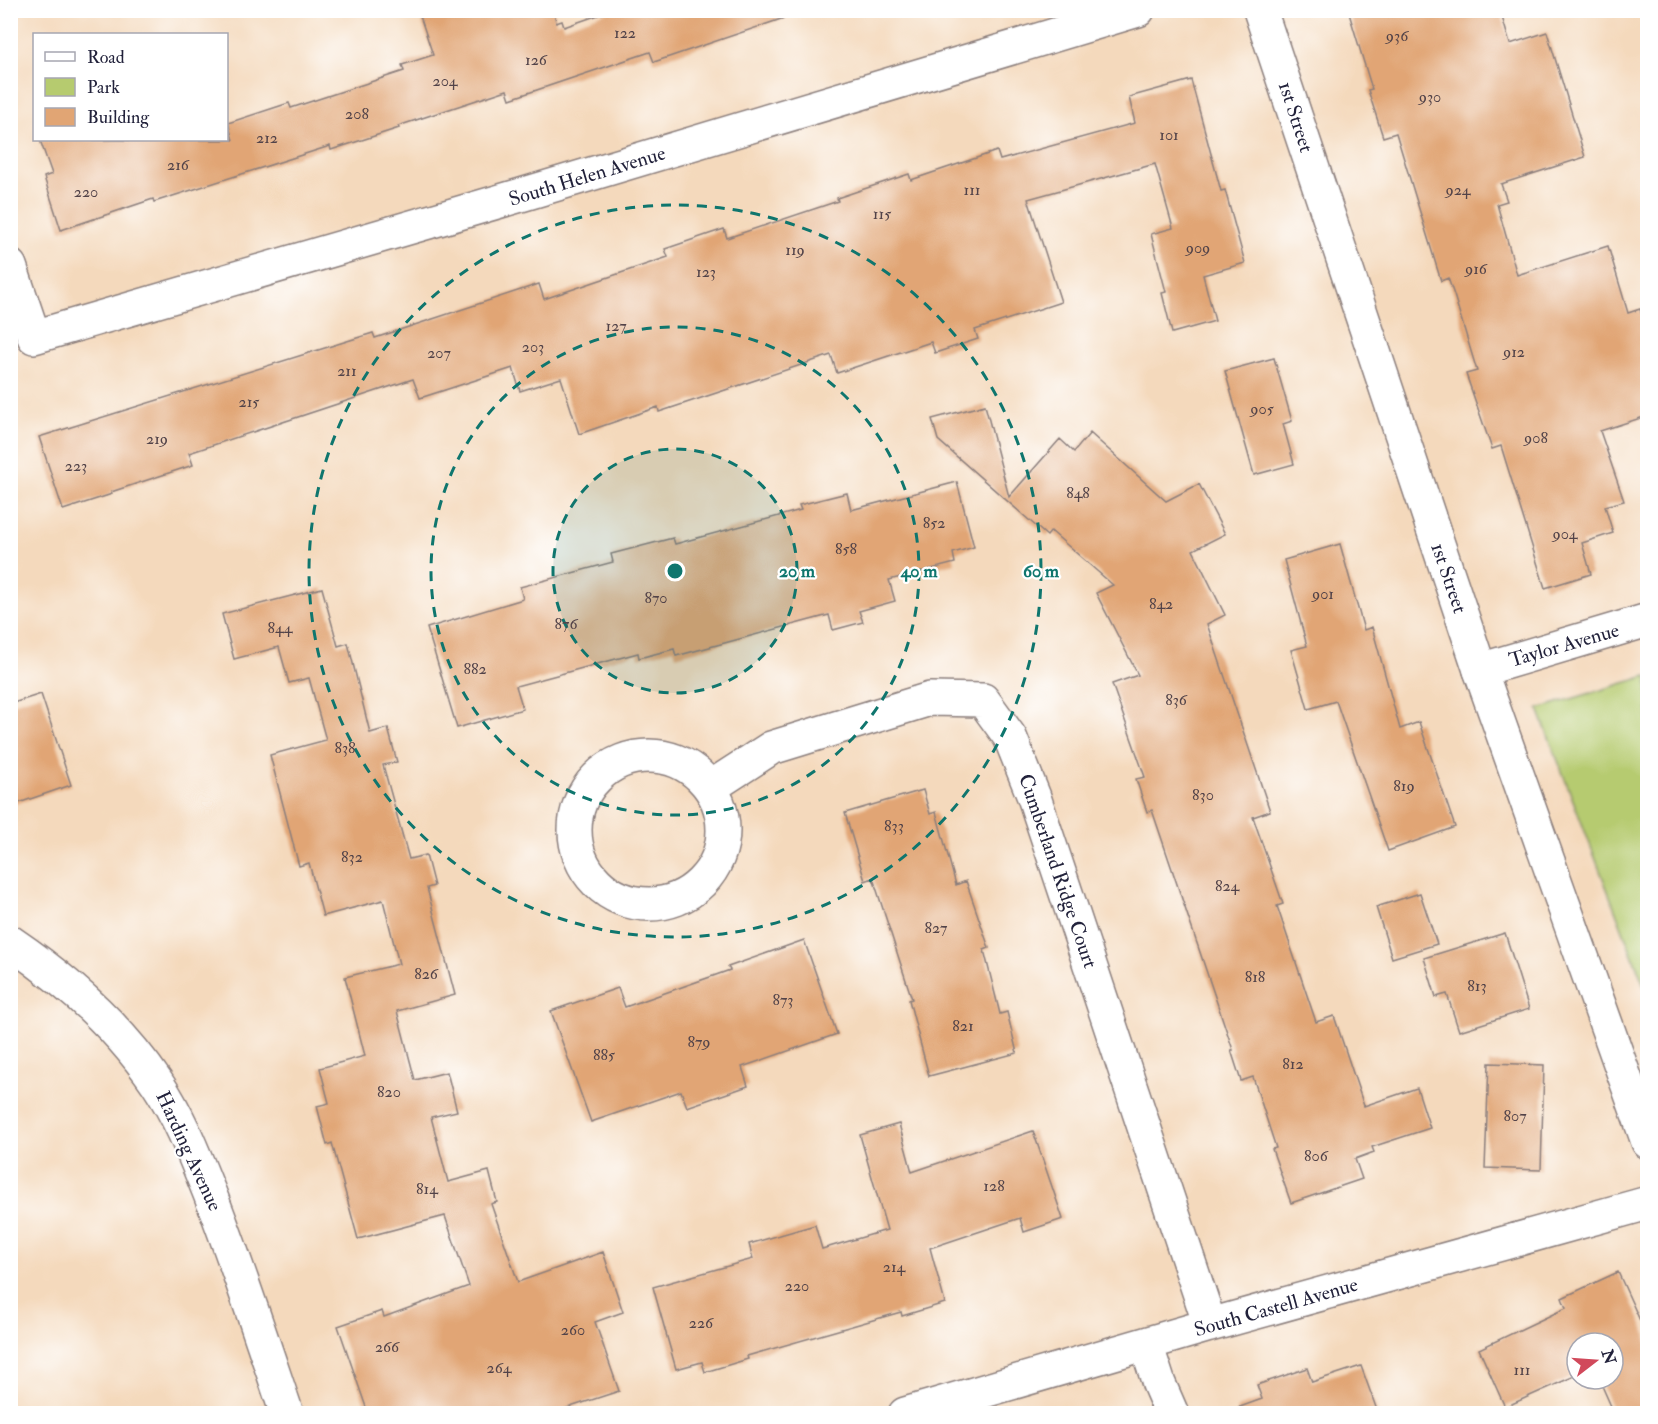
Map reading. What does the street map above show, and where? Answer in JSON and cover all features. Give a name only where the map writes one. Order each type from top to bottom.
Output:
[{"type":"street","name":"South Helen Avenue","points":[[10,266],[34,337],[532,192],[1138,10]]},
{"type":"street","name":"1st Street","points":[[1260,10],[1480,670],[1647,1142]]},
{"type":"street","name":"Taylor Avenue","points":[[1480,670],[1647,620]]},
{"type":"street","name":"Cumberland Ridge Court","points":[[711,787],[771,748],[930,699],[983,700],[1010,737],[1034,797],[1210,1325]]},
{"type":"street","points":[[649,755],[672,758],[694,770],[711,787],[722,810],[724,835],[718,859],[705,880],[692,891],[685,896],[662,904],[638,904],[614,896],[594,880],[581,859],[574,835],[577,810],[587,788],[604,770],[625,759],[649,755]]},
{"type":"street","name":"Harding Avenue","points":[[10,942],[38,961],[106,1021],[132,1049],[166,1096],[191,1146],[222,1226],[287,1413]]},
{"type":"street","name":"South Castell Avenue","points":[[905,1413],[1647,1203]]},
{"type":"street","points":[[1146,1344],[1159,1384],[1172,1413]]},
{"type":"green space","points":[[1648,676],[1647,993],[1538,709]]},
{"type":"building","points":[[418,10],[554,10],[556,23],[562,21],[564,27],[613,10],[789,10],[790,16],[654,62],[650,52],[510,99],[507,90],[331,150],[330,146],[154,202],[153,199],[61,230],[44,177],[52,174],[40,141],[233,140],[228,123],[289,103],[291,108],[404,71],[402,65],[433,55]]},
{"type":"building","points":[[1348,10],[1500,10],[1510,44],[1547,32],[1585,157],[1501,184],[1507,201],[1497,204],[1517,275],[1608,246],[1628,313],[1640,309],[1647,332],[1647,416],[1600,431],[1624,501],[1605,506],[1613,533],[1582,543],[1591,574],[1545,588],[1501,446],[1492,449],[1466,374],[1477,371],[1454,295],[1448,278],[1441,281],[1396,133],[1383,137],[1368,90],[1372,89]]},
{"type":"building","points":[[1191,80],[1221,191],[1225,190],[1245,263],[1203,275],[1215,321],[1172,333],[1162,293],[1166,292],[1151,234],[1173,228],[1155,164],[1028,199],[1061,302],[975,330],[978,339],[935,353],[931,342],[837,373],[831,355],[659,412],[658,407],[579,434],[561,378],[520,391],[513,368],[420,398],[413,379],[189,453],[193,465],[63,510],[39,437],[373,333],[375,338],[539,284],[544,299],[668,257],[665,249],[724,229],[727,238],[838,201],[837,198],[909,174],[911,180],[997,151],[1000,160],[1135,123],[1129,97]]},
{"type":"building","points":[[1274,358],[1292,421],[1283,424],[1294,464],[1254,475],[1225,371]]},
{"type":"building","points":[[985,405],[1009,497],[1060,439],[1074,452],[1090,433],[1166,501],[1199,484],[1225,534],[1193,550],[1225,615],[1207,624],[1270,811],[1253,817],[1283,904],[1277,906],[1316,1022],[1334,1016],[1364,1106],[1417,1088],[1430,1128],[1372,1147],[1374,1152],[1355,1159],[1362,1179],[1291,1203],[1272,1149],[1276,1148],[1253,1077],[1241,1081],[1231,1050],[1233,1050],[1152,810],[1147,812],[1136,779],[1145,777],[1112,684],[1138,675],[1096,593],[1113,585],[1051,531],[1047,536],[938,440],[932,419]]},
{"type":"building","points":[[957,482],[974,547],[953,553],[955,563],[889,580],[895,601],[859,611],[863,622],[833,630],[829,615],[676,656],[674,649],[639,658],[638,653],[516,686],[523,709],[457,728],[427,628],[523,599],[520,587],[613,562],[611,554],[673,538],[675,544],[801,510],[799,505],[847,493],[851,510]]},
{"type":"building","points":[[1340,544],[1364,630],[1372,627],[1400,729],[1419,722],[1455,827],[1388,851],[1336,701],[1308,709],[1291,650],[1307,646],[1284,560]]},
{"type":"building","points":[[322,588],[338,646],[348,643],[370,733],[388,728],[397,762],[383,765],[409,859],[426,855],[434,886],[427,888],[455,995],[397,1011],[415,1080],[447,1072],[457,1111],[431,1117],[448,1182],[489,1171],[497,1202],[491,1204],[518,1282],[603,1252],[623,1312],[595,1322],[619,1391],[552,1413],[368,1413],[338,1326],[382,1311],[384,1317],[469,1286],[445,1216],[358,1239],[332,1143],[327,1145],[317,1106],[329,1103],[320,1068],[365,1056],[345,977],[399,964],[383,900],[323,916],[309,863],[299,866],[270,755],[326,740],[309,678],[289,683],[279,647],[234,659],[222,614]]},
{"type":"building","points":[[41,694],[71,785],[10,806],[10,704]]},
{"type":"building","points":[[923,790],[930,814],[936,812],[956,885],[966,881],[989,948],[984,950],[1000,1014],[1007,1012],[1017,1053],[929,1076],[909,1000],[912,999],[873,878],[865,881],[845,813]]},
{"type":"building","points":[[1420,893],[1437,944],[1392,958],[1376,907]]},
{"type":"building","points":[[1505,933],[1529,1009],[1459,1031],[1447,994],[1436,997],[1424,958]]},
{"type":"building","points":[[804,940],[837,1034],[742,1067],[748,1086],[687,1107],[681,1091],[591,1122],[551,1011],[618,988],[625,1007],[730,970],[728,967]]},
{"type":"building","points":[[1489,1063],[1544,1065],[1541,1170],[1485,1168]]},
{"type":"building","points":[[899,1124],[912,1172],[1033,1131],[1063,1219],[1024,1232],[1020,1218],[930,1248],[945,1303],[902,1316],[901,1312],[747,1356],[748,1359],[705,1372],[702,1362],[676,1369],[653,1287],[753,1259],[749,1244],[815,1225],[822,1249],[887,1230],[860,1135]]},
{"type":"building","points":[[1618,1272],[1647,1336],[1647,1413],[1614,1413],[1604,1391],[1625,1391],[1625,1331],[1565,1331],[1565,1380],[1505,1407],[1479,1349],[1566,1308],[1562,1298]]},
{"type":"building","points":[[1361,1366],[1378,1413],[1238,1413],[1237,1408],[1262,1399],[1257,1385],[1307,1368],[1312,1382]]}]
